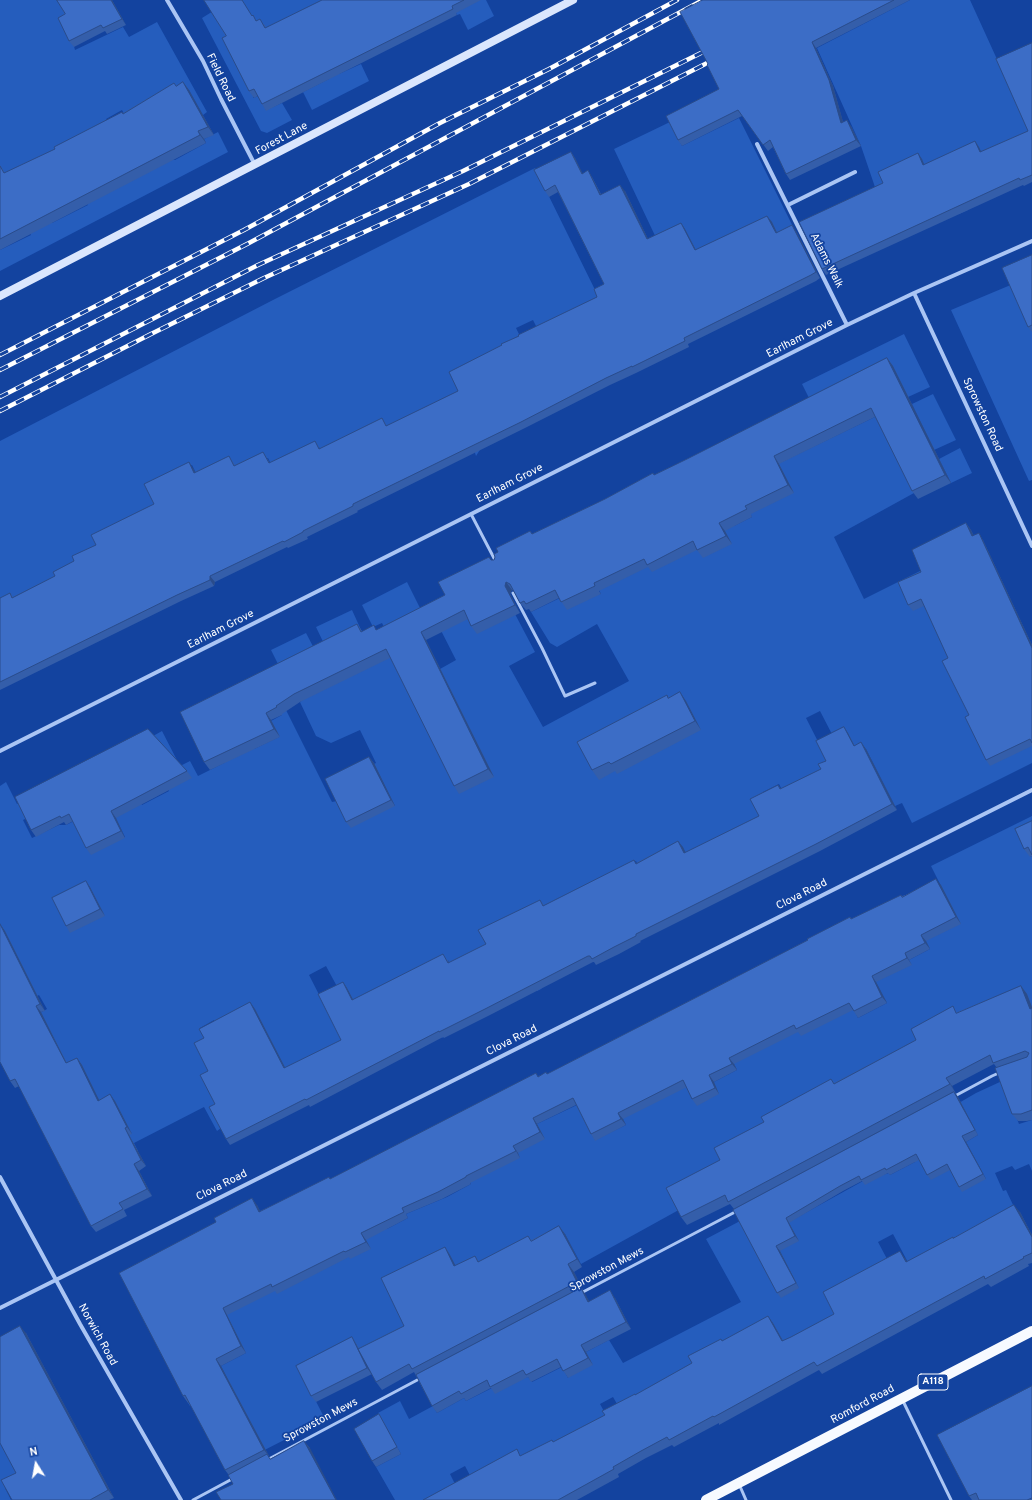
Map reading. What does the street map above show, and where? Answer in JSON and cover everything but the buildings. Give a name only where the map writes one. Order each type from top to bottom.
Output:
[{"type":"main road","name":"Romford Road","points":[[706,1500],[1032,1331]]},
{"type":"street","name":"Field Road","points":[[167,0],[203,61],[255,165]]},
{"type":"street","name":"Forest Lane","points":[[0,296],[573,0]]},
{"type":"street","name":"Adams Walk","points":[[757,144],[847,325]]},
{"type":"street","points":[[788,205],[855,172]]},
{"type":"street","name":"Earlham Grove","points":[[0,750],[847,325],[914,293],[1032,241]]},
{"type":"street","name":"Sprowston Road","points":[[914,293],[1032,546]]},
{"type":"street","name":"Clova Road","points":[[0,1308],[1032,790]]},
{"type":"street","name":"Norwich Road","points":[[0,1177],[84,1330],[181,1500]]},
{"type":"lane","points":[[471,514],[498,565]]},
{"type":"lane","points":[[513,593],[565,696],[595,683]]},
{"type":"lane","points":[[950,1098],[992,1076],[1005,1071]]},
{"type":"lane","name":"Sprowston Mews","points":[[576,1296],[738,1210]]},
{"type":"lane","name":"Sprowston Mews","points":[[262,1463],[428,1374]]},
{"type":"lane","points":[[902,1398],[951,1500]]},
{"type":"lane","points":[[193,1500],[241,1474]]},
{"type":"lane","points":[[738,1483],[746,1500]]},
{"type":"shaded area","points":[[0,0],[66,0],[65,13],[75,50],[123,27],[129,37],[157,22],[207,112],[203,115],[189,90],[128,121],[122,110],[106,119],[121,147],[175,160],[206,143],[204,139],[218,132],[228,152],[0,271],[0,250],[31,235],[25,223],[52,223],[88,205],[84,197],[20,177],[0,173]]},
{"type":"shaded area","points":[[231,0],[340,0],[339,74],[361,64],[369,81],[312,110],[303,92],[329,79],[284,65],[264,26],[253,98],[259,96],[266,110],[282,103],[292,120],[267,133],[261,131],[202,18]]},
{"type":"shaded area","points":[[450,0],[486,0],[494,16],[468,30],[460,14],[457,15]]},
{"type":"shaded area","points":[[910,0],[970,0],[1032,136],[986,161],[979,148],[946,163],[968,210],[959,214],[944,181],[877,193],[861,146],[817,48]]},
{"type":"shaded area","points":[[739,118],[818,277],[699,256],[658,242],[614,149],[670,122],[682,146]]},
{"type":"shaded area","points":[[535,168],[635,371],[558,370],[533,320],[516,328],[523,342],[481,448],[476,456],[471,440],[414,481],[385,424],[336,481],[319,447],[306,535],[268,458],[204,489],[192,465],[174,474],[164,522],[111,632],[0,607],[0,441],[273,300]]},
{"type":"shaded area","points":[[1013,284],[1032,326],[1032,480],[1029,481],[951,310]]},
{"type":"shaded area","points":[[904,334],[930,387],[908,397],[813,406],[802,384]]},
{"type":"shaded area","points":[[933,394],[956,440],[934,450],[912,404]]},
{"type":"shaded area","points":[[877,416],[914,493],[834,537],[864,599],[922,570],[954,592],[1032,746],[1032,763],[912,823],[902,803],[895,806],[866,749],[858,753],[835,740],[820,711],[806,718],[831,767],[798,821],[779,784],[763,792],[767,800],[770,835],[667,922],[636,861],[619,869],[541,989],[537,991],[521,961],[490,950],[463,990],[448,960],[442,1038],[426,1009],[357,1007],[340,992],[326,966],[309,975],[332,1020],[351,1047],[293,1073],[228,1047],[214,1020],[200,1028],[208,1045],[212,1077],[220,1110],[221,1128],[217,1131],[204,1107],[134,1143],[138,1151],[108,1167],[96,1152],[132,1133],[79,1120],[41,1086],[22,1023],[47,1009],[39,995],[14,1008],[0,933],[0,786],[6,782],[17,804],[19,803],[27,818],[23,820],[32,838],[59,825],[66,825],[74,821],[91,854],[125,837],[109,804],[131,786],[142,805],[169,791],[159,772],[153,736],[162,731],[180,766],[190,761],[198,776],[224,763],[246,733],[254,749],[279,737],[271,721],[282,715],[265,680],[270,678],[332,802],[337,801],[395,806],[374,764],[376,763],[360,730],[331,743],[316,736],[300,702],[369,644],[440,669],[456,660],[428,605],[506,597],[535,652],[509,666],[543,727],[629,681],[597,624],[557,647],[550,643],[531,612],[560,598],[601,594],[586,564],[669,521],[731,544],[710,502],[734,526],[752,517],[736,484]]},
{"type":"shaded area","points":[[960,448],[972,473],[951,483],[939,459]]},
{"type":"shaded area","points":[[407,582],[426,620],[388,635],[382,623],[373,627],[362,605]]},
{"type":"shaded area","points":[[352,610],[362,632],[327,650],[316,627]]},
{"type":"shaded area","points":[[306,633],[317,654],[282,672],[271,650]]},
{"type":"shaded area","points":[[1032,816],[1030,857],[1032,856],[1032,1007],[922,1050],[733,1180],[581,1264],[565,1234],[410,1334],[372,1372],[370,1371],[356,1344],[301,1372],[325,1419],[249,1458],[212,1395],[190,1406],[188,1403],[229,1382],[221,1366],[246,1353],[171,1286],[345,1199],[387,1229],[408,1218],[406,1214],[447,1197],[471,1184],[445,1133],[494,1107],[537,1124],[577,1105],[595,1140],[626,1125],[608,1089],[659,1062],[714,1082],[737,1070],[711,1017],[838,978],[858,1018],[887,1003],[866,963],[909,960],[930,949],[910,911],[960,924],[931,866]]},
{"type":"shaded area","points":[[1002,1081],[1019,1124],[1032,1120],[1032,1171],[1029,1164],[1015,1170],[1012,1166],[995,1173],[1003,1191],[1006,1190],[1022,1224],[912,1270],[893,1234],[878,1242],[902,1287],[839,1321],[621,1411],[613,1397],[600,1404],[616,1433],[483,1500],[465,1466],[450,1474],[463,1500],[395,1500],[376,1467],[401,1454],[378,1413],[400,1401],[409,1419],[433,1406],[437,1413],[464,1398],[466,1401],[492,1388],[528,1377],[532,1382],[562,1367],[568,1378],[586,1352],[609,1340],[623,1363],[741,1302],[706,1239],[740,1221],[780,1251],[789,1222],[863,1181],[889,1173],[890,1175],[915,1162],[906,1145],[950,1170],[986,1179],[966,1142],[978,1135],[952,1107],[976,1093]]},
{"type":"shaded area","points":[[0,1441],[30,1475],[5,1488],[11,1500],[0,1500]]},
{"type":"railway","points":[[0,355],[244,230],[440,123],[549,69],[677,0]]},
{"type":"railway","points":[[0,370],[249,243],[703,0]]},
{"type":"railway","points":[[0,397],[258,265],[463,171],[711,48]]},
{"type":"railway","points":[[0,411],[264,278],[469,184],[717,58]]}]
